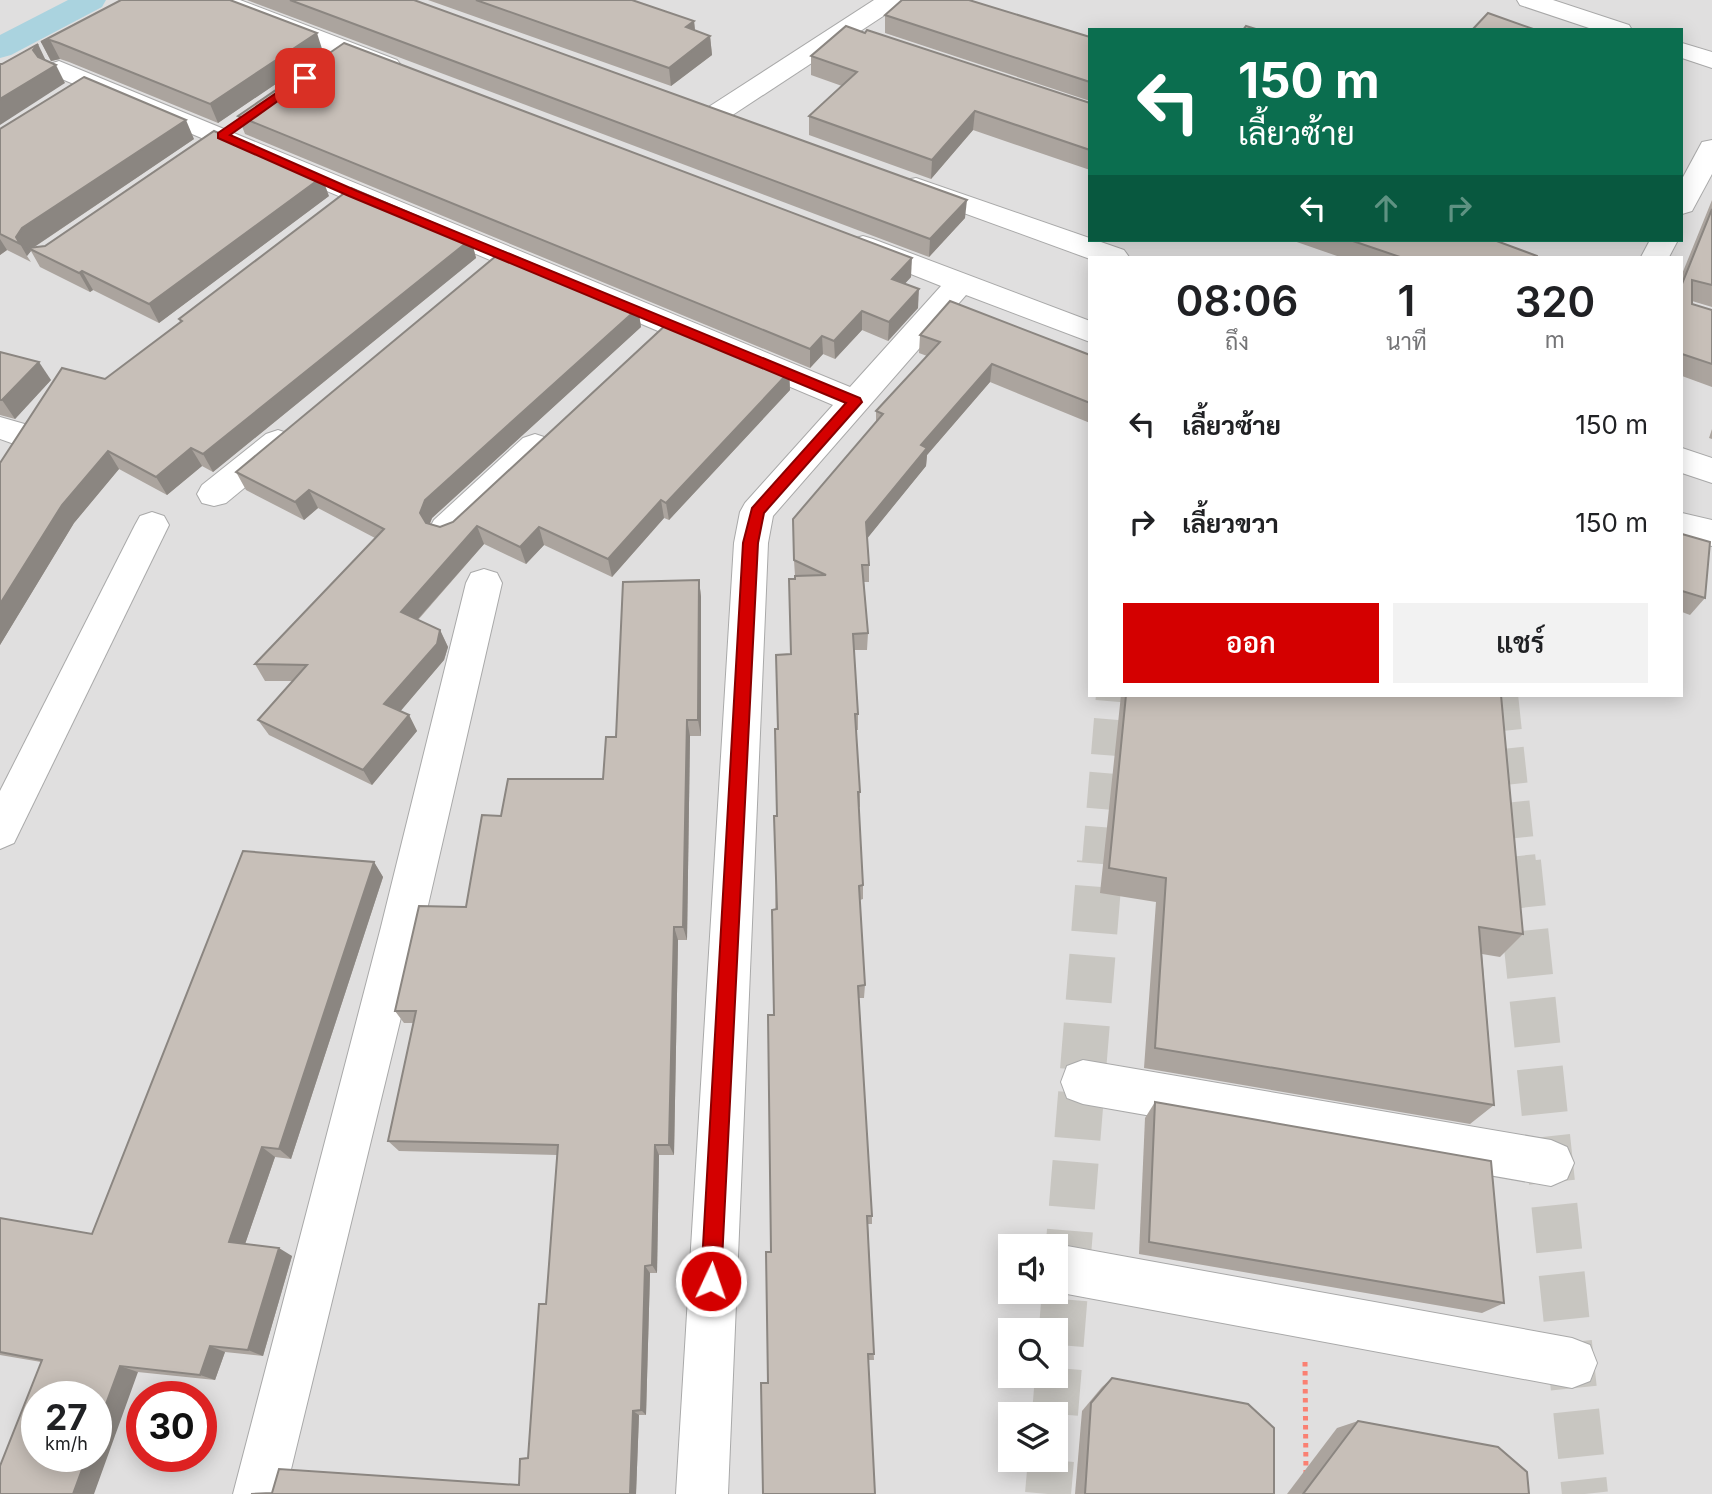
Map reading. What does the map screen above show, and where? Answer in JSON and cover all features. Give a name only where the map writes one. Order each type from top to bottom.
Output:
[{"type":"street","points":[[218,0],[412,74]]},
{"type":"street","points":[[716,114],[891,0]]},
{"type":"street","points":[[1529,0],[1614,28]]},
{"type":"street","points":[[324,65],[347,50]]},
{"type":"street","points":[[1683,50],[1712,60]]},
{"type":"street","points":[[59,69],[79,90],[222,135],[342,202],[658,333],[855,402]]},
{"type":"street","points":[[691,105],[742,124]]},
{"type":"street","points":[[1683,203],[1701,166]]},
{"type":"street","points":[[896,179],[1111,256]]},
{"type":"street","points":[[844,238],[1088,331]]},
{"type":"street","points":[[702,1494],[751,543],[757,512],[961,282]]},
{"type":"street","points":[[215,494],[300,423]]},
{"type":"street","points":[[446,529],[557,426]]},
{"type":"street","points":[[1683,460],[1712,471]]},
{"type":"street","points":[[0,831],[152,525]]},
{"type":"street","points":[[1683,526],[1712,533]]},
{"type":"street","points":[[259,1494],[402,927],[484,583]]},
{"type":"street","points":[[1083,1083],[1551,1163]]},
{"type":"street","points":[[1068,1270],[1572,1363]]},
{"type":"shaded area","points":[[0,0],[1712,0],[1712,1494],[0,1494]]},
{"type":"building","points":[[121,0],[230,0],[317,33],[210,104],[59,43],[50,40],[41,42]]},
{"type":"building","points":[[290,0],[414,0],[967,200],[930,239]]},
{"type":"building","points":[[476,0],[632,0],[694,21],[686,27],[710,36],[669,68]]},
{"type":"building","points":[[902,0],[969,0],[1088,36],[1088,81],[885,15]]},
{"type":"building","points":[[1488,13],[1530,28],[1474,28]]},
{"type":"building","points":[[846,26],[865,33],[867,30],[1088,102],[1088,149],[975,111],[932,160],[809,116],[857,72],[811,56]]},
{"type":"building","points":[[344,43],[912,258],[892,279],[919,289],[889,322],[862,311],[834,341],[822,336],[810,349],[238,116]]},
{"type":"building","points":[[38,44],[33,50],[38,57],[56,65],[0,99],[0,64]]},
{"type":"building","points":[[84,77],[186,120],[22,228],[16,237],[20,244],[0,234],[0,129]]},
{"type":"building","points":[[214,131],[322,177],[149,304],[28,248],[45,246]]},
{"type":"building","points":[[351,188],[471,239],[203,454],[191,448],[156,477],[108,451],[62,505],[0,604],[0,463],[62,368],[105,379]]},
{"type":"building","points":[[1712,209],[1712,285],[1692,280],[1692,304],[1712,310],[1712,364],[1683,354],[1683,282]]},
{"type":"building","points":[[1356,242],[1499,242],[1537,256],[1397,256]]},
{"type":"building","points":[[502,251],[638,308],[425,500],[420,513],[426,523],[440,527],[453,522],[669,322],[789,372],[666,503],[661,500],[608,559],[539,527],[520,547],[477,526],[401,612],[440,630],[437,644],[384,704],[409,715],[363,770],[258,720],[307,665],[255,664],[384,529],[309,490],[295,502],[236,472]]},
{"type":"building","points":[[950,301],[1088,354],[1088,402],[992,364],[921,445],[927,448],[866,522],[869,565],[862,565],[868,633],[853,634],[863,885],[859,886],[865,985],[858,986],[872,1216],[867,1216],[874,1354],[868,1354],[875,1494],[763,1494],[761,1383],[768,1383],[766,1252],[771,1252],[768,1015],[774,1015],[772,910],[777,909],[774,816],[777,816],[776,655],[791,654],[789,579],[795,579],[795,576],[826,575],[794,560],[793,519],[883,414],[876,411],[940,342],[920,335]]},
{"type":"building","points":[[0,352],[39,362],[2,400],[0,400]]},
{"type":"building","points":[[1683,534],[1710,542],[1705,598],[1683,591]]},
{"type":"building","points":[[699,580],[698,720],[687,720],[683,927],[674,927],[669,1145],[655,1145],[652,1265],[645,1266],[641,1410],[633,1411],[630,1494],[251,1494],[272,1493],[279,1469],[519,1485],[520,1459],[528,1458],[539,1304],[546,1304],[558,1145],[388,1141],[416,1011],[395,1011],[419,906],[466,907],[482,815],[501,816],[508,779],[603,779],[606,737],[616,737],[623,582]]},
{"type":"building","points":[[1126,697],[1501,697],[1523,934],[1479,927],[1494,1105],[1155,1048],[1166,878],[1109,868]]},
{"type":"building","points":[[243,851],[374,862],[279,1149],[262,1147],[229,1242],[279,1248],[248,1350],[210,1346],[200,1375],[120,1366],[112,1388],[112,1381],[34,1381],[42,1360],[0,1352],[0,1218],[92,1234]]},
{"type":"building","points":[[1155,1102],[1491,1161],[1504,1303],[1149,1242]]},
{"type":"building","points":[[1112,1378],[1248,1404],[1274,1428],[1274,1494],[1085,1494],[1091,1403]]},
{"type":"building","points":[[21,1413],[21,1472],[81,1472],[73,1494],[0,1494],[0,1466]]},
{"type":"building","points":[[1358,1421],[1498,1447],[1527,1472],[1529,1494],[1303,1494]]},
{"type":"waterway","points":[[0,48],[91,0]]},
{"type":"tunnel","points":[[1100,863],[1114,697]]},
{"type":"tunnel","points":[[1500,697],[1518,863]]},
{"type":"tunnel","points":[[1056,1402],[1100,862]]},
{"type":"tunnel","points":[[1518,862],[1585,1494]]},
{"type":"tunnel","points":[[1048,1494],[1050,1472]]},
{"type":"route","points":[[305,78],[222,136],[353,194],[855,402],[757,512],[751,543],[711,1281]]}]
